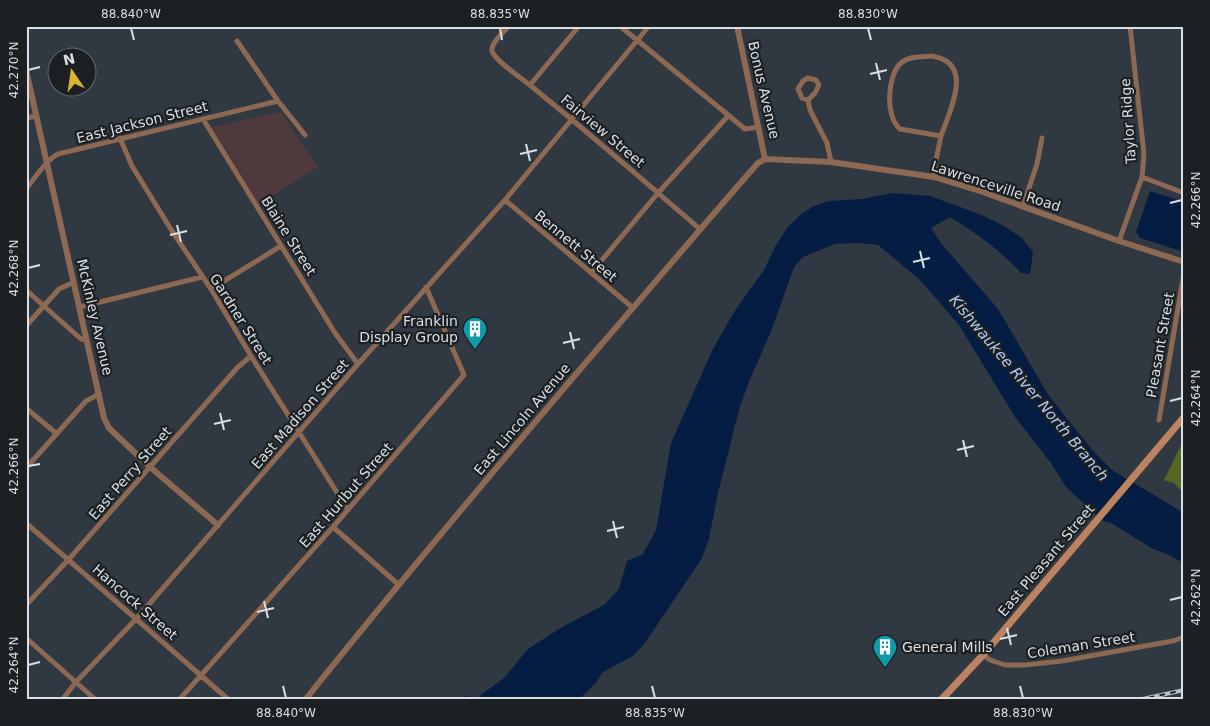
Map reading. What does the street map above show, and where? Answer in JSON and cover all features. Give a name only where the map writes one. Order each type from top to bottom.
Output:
[{"type":"main road","name":"East Pleasant Street","points":[[941,700],[983,655],[1138,469],[1184,417]]},
{"type":"street","name":"Fairview Street","points":[[509,26],[493,44],[492,50],[500,61],[530,84],[700,229]]},
{"type":"street","points":[[530,84],[579,26]]},
{"type":"street","points":[[620,26],[745,129],[759,127]]},
{"type":"street","name":"East Madison Street","points":[[62,700],[76,682],[137,618],[358,364],[504,200],[649,26]]},
{"type":"street","name":"Bonus Avenue","points":[[737,26],[765,159]]},
{"type":"street","name":"Taylor Ridge","points":[[1119,241],[1142,177],[1144,154],[1130,26]]},
{"type":"street","points":[[238,41],[278,101],[305,135]]},
{"type":"street","points":[[934,177],[934,165],[941,136],[958,85],[954,71],[949,64],[937,57],[905,60],[897,67],[891,80],[890,100],[893,121],[900,129],[941,136]]},
{"type":"street","name":"McKinley Avenue","points":[[26,70],[104,418],[110,428],[150,466],[218,525]]},
{"type":"street","points":[[808,78],[814,78],[819,85],[808,100],[802,98],[798,89],[803,81],[808,78]]},
{"type":"street","points":[[808,100],[810,110],[827,143],[831,162]]},
{"type":"street","name":"East Jackson Street","points":[[26,189],[41,172],[46,162],[58,154],[278,101]]},
{"type":"street","points":[[26,118],[36,116]]},
{"type":"street","points":[[591,273],[658,193],[728,116]]},
{"type":"street","name":"Blaine Street","points":[[203,119],[335,333],[358,364]]},
{"type":"street","name":"Gardner Street","points":[[120,138],[132,166],[348,510]]},
{"type":"street","points":[[1023,206],[1037,164],[1042,138]]},
{"type":"street","name":"Lawrenceville Road","points":[[765,159],[831,162],[934,177],[1184,262]]},
{"type":"street","name":"East Lincoln Avenue","points":[[304,700],[398,584],[700,229],[758,163],[765,159]]},
{"type":"street","points":[[1142,177],[1184,193]]},
{"type":"street","name":"Bennett Street","points":[[504,200],[633,308]]},
{"type":"street","points":[[210,289],[281,246]]},
{"type":"street","name":"Pleasant Street","points":[[1159,420],[1184,273]]},
{"type":"street","points":[[80,307],[202,277]]},
{"type":"street","points":[[26,326],[58,288],[74,282]]},
{"type":"street","name":"East Hurlbut Street","points":[[179,700],[348,510],[464,374],[426,287]]},
{"type":"street","points":[[26,290],[80,339],[87,340]]},
{"type":"street","name":"East Perry Street","points":[[26,605],[69,559],[237,368],[250,356]]},
{"type":"street","points":[[26,468],[89,398],[99,394]]},
{"type":"street","points":[[26,408],[57,434]]},
{"type":"street","name":"Hancock Street","points":[[26,522],[229,700]]},
{"type":"street","points":[[333,527],[398,584]]},
{"type":"street","name":"Coleman Street","points":[[983,655],[990,660],[1005,665],[1025,666],[1173,641],[1184,637]]},
{"type":"street","points":[[26,638],[96,700]]},
{"type":"shaded area","points":[[281,112],[318,167],[258,205],[211,127]]},
{"type":"green space","points":[[1184,439],[1184,494],[1174,483],[1164,480]]},
{"type":"water","points":[[1150,191],[1184,202],[1184,252],[1140,238],[1136,232]]},
{"type":"water","name":"Kishwaukee River North Branch","points":[[893,193],[930,196],[982,215],[1022,238],[1033,252],[1030,274],[1021,273],[987,242],[950,217],[931,228],[940,242],[998,309],[1049,396],[1093,451],[1112,470],[1184,513],[1184,563],[1153,549],[1111,523],[1103,521],[1066,487],[1051,463],[1015,417],[959,325],[919,279],[878,245],[857,243],[835,244],[803,257],[794,267],[772,329],[740,406],[718,493],[709,539],[701,560],[644,644],[633,656],[603,672],[595,684],[578,700],[474,700],[504,678],[528,649],[562,627],[604,605],[619,589],[627,561],[643,554],[656,530],[671,443],[712,351],[734,312],[764,270],[787,228],[800,215],[814,206],[829,201],[862,199]]},
{"type":"waterway","points":[[466,696],[469,700]]},
{"type":"railway","points":[[1138,700],[1184,690]]},
{"type":"place","name":"Franklin Display Group","points":[[475,350]]},
{"type":"place","name":"General Mills","points":[[885,668]]}]
